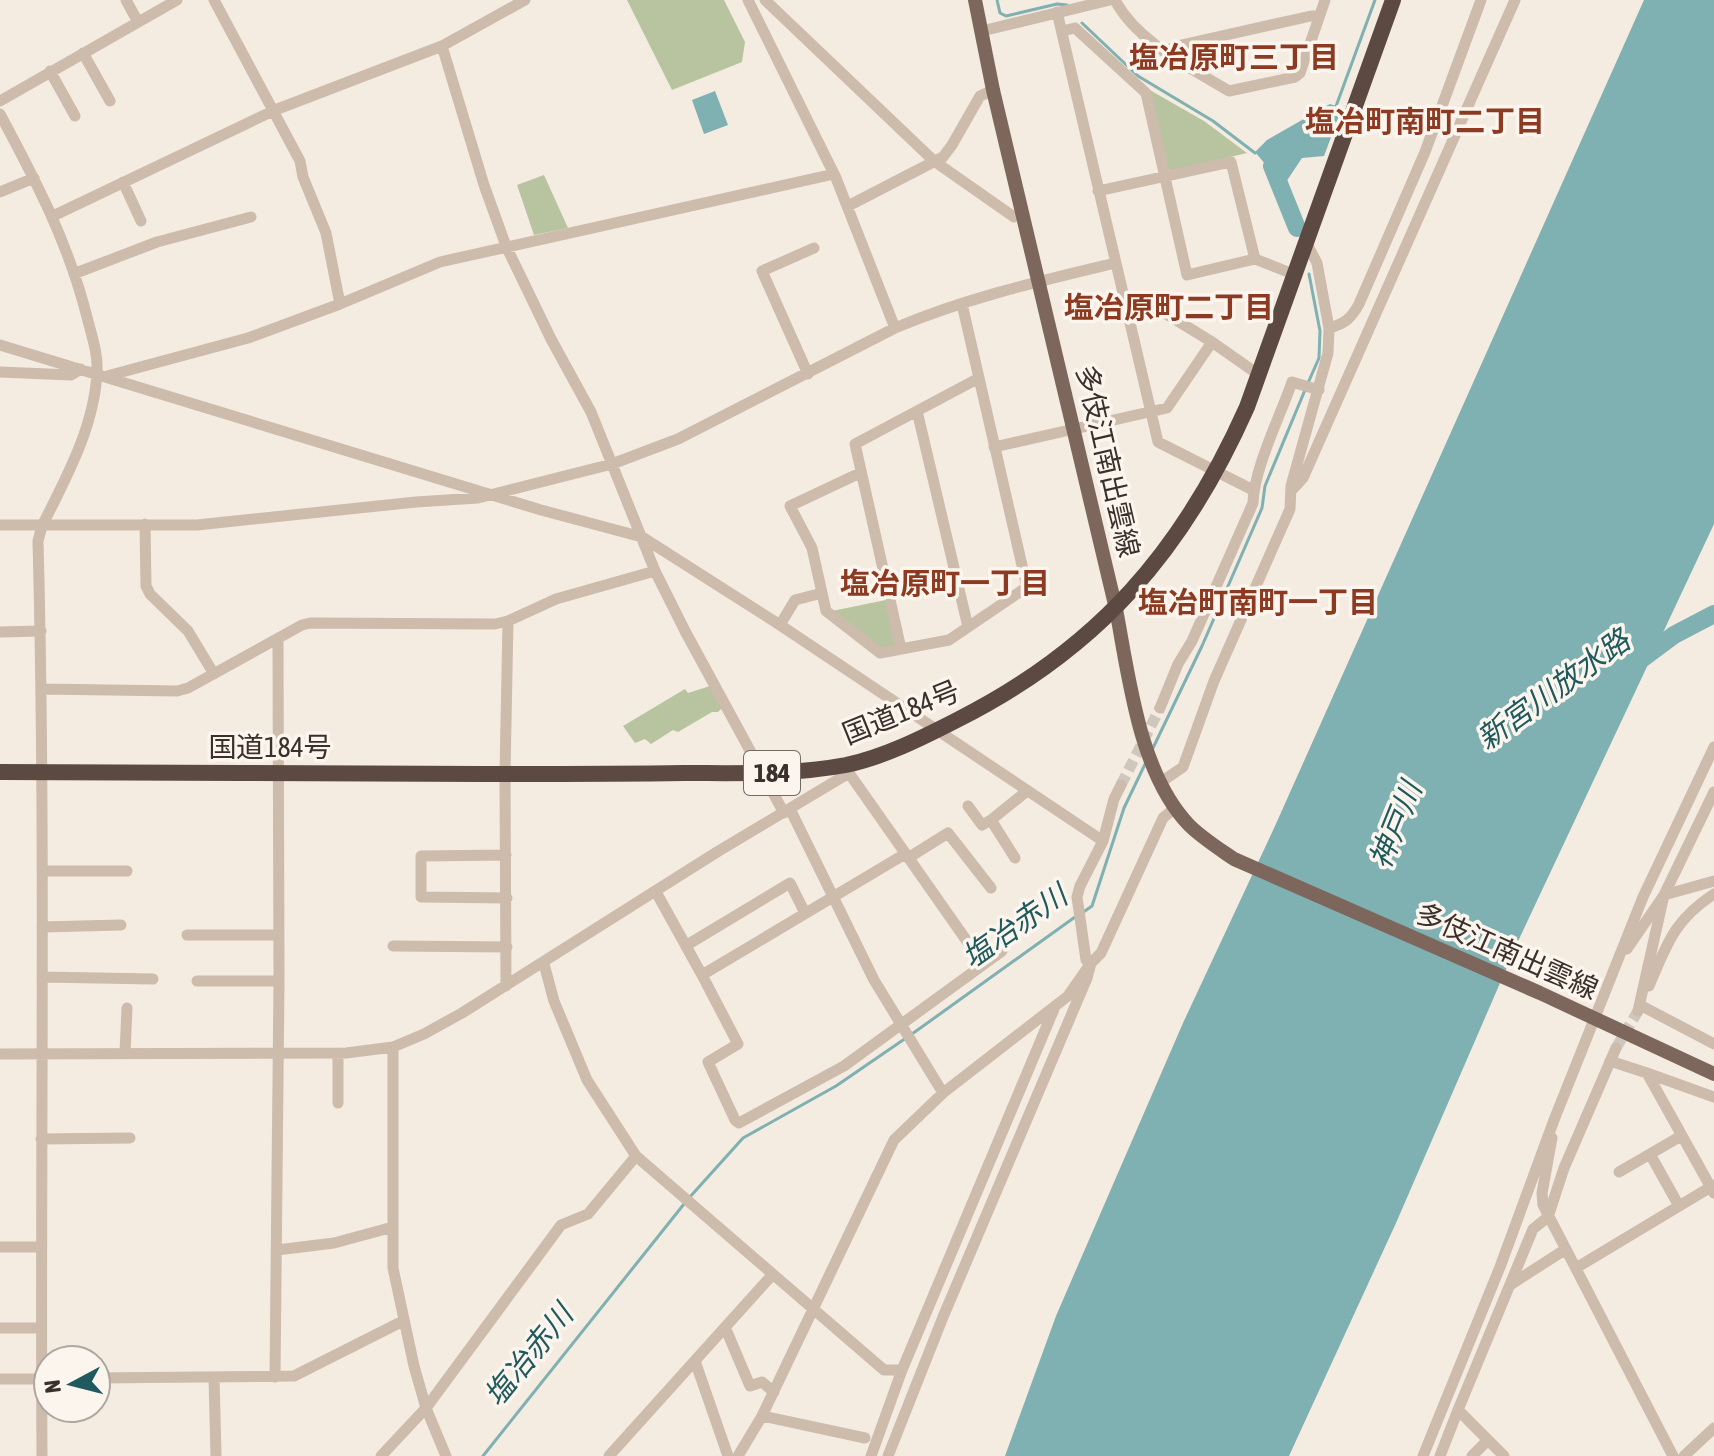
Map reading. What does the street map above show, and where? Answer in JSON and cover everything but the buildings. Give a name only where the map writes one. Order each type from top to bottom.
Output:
[{"type":"highway","name":"国道184号","points":[[0,772],[802,772],[849,768],[936,731],[1004,696],[1044,670],[1116,609],[1174,538],[1216,472],[1259,375],[1393,0]]},
{"type":"main road","name":"多伎江南出雲線","points":[[975,0],[993,90],[1116,609],[1132,695],[1161,782],[1187,823],[1234,859],[1580,1011],[1714,1074]]},
{"type":"street","points":[[126,0],[138,22]]},
{"type":"street","points":[[0,101],[177,0]]},
{"type":"street","points":[[214,0],[300,161],[303,177],[326,233],[340,304]]},
{"type":"street","points":[[53,216],[275,110],[442,46],[525,0]]},
{"type":"street","points":[[748,0],[834,174],[895,328]]},
{"type":"street","points":[[765,0],[934,161],[1014,217]]},
{"type":"street","points":[[982,31],[1112,0],[1164,52],[1229,91],[1295,77],[1300,73],[1325,0]]},
{"type":"street","points":[[1329,328],[1344,324],[1359,304],[1425,152],[1481,0]]},
{"type":"street","points":[[1291,491],[1303,478],[1515,0]]},
{"type":"street","points":[[1057,12],[1158,442],[1253,490]]},
{"type":"street","points":[[1164,52],[1177,46],[1319,16]]},
{"type":"street","points":[[1062,31],[1075,28],[1146,93],[1187,275],[1255,259],[1293,274]]},
{"type":"street","points":[[442,46],[506,246],[591,412],[655,571],[685,631],[787,811],[874,980],[943,1093]]},
{"type":"street","points":[[83,53],[110,101]]},
{"type":"street","points":[[50,71],[75,116]]},
{"type":"street","points":[[848,206],[943,157],[980,96],[993,90]]},
{"type":"street","points":[[0,114],[53,216],[76,273],[102,375],[87,426],[38,541],[43,773],[40,1053],[42,1344]]},
{"type":"street","points":[[1098,191],[1231,162],[1255,259]]},
{"type":"street","points":[[102,375],[248,338],[440,262],[834,174]]},
{"type":"street","points":[[0,192],[34,178]]},
{"type":"street","points":[[123,182],[141,221]]},
{"type":"street","points":[[76,273],[157,242],[251,217]]},
{"type":"street","points":[[1161,782],[1183,767],[1214,681],[1290,509],[1310,388],[1328,353],[1329,328],[1317,263],[1306,242]]},
{"type":"street","points":[[808,374],[762,271],[814,248]]},
{"type":"street","points":[[0,525],[197,525],[478,498],[612,464],[678,439],[930,313],[1115,263]]},
{"type":"street","points":[[1124,301],[1142,299],[1259,375]]},
{"type":"street","points":[[860,473],[790,506],[812,548],[826,611],[880,653],[949,640],[1027,587],[962,304]]},
{"type":"street","points":[[994,447],[1167,408],[1212,342]]},
{"type":"street","points":[[0,345],[185,403],[642,537],[780,625],[1103,841]]},
{"type":"street","points":[[0,372],[71,375],[81,369]]},
{"type":"street","points":[[901,649],[855,444],[979,378]]},
{"type":"street","points":[[1160,708],[1253,503],[1253,490],[1292,382],[1310,388]]},
{"type":"street","points":[[917,411],[968,627]]},
{"type":"street","points":[[145,524],[146,586],[150,594],[188,631],[214,674]]},
{"type":"street","points":[[42,689],[177,691],[310,623],[495,624],[556,599],[655,571]]},
{"type":"street","points":[[780,625],[795,600],[822,593]]},
{"type":"street","points":[[506,986],[508,621]]},
{"type":"street","points":[[0,632],[41,631]]},
{"type":"street","points":[[275,1377],[278,639]]},
{"type":"street","points":[[1423,1456],[1500,1267],[1554,1120],[1643,897],[1714,747]]},
{"type":"street","points":[[0,1054],[338,1053],[393,1047],[424,1034],[544,964],[787,811],[849,768],[983,964]]},
{"type":"street","points":[[1091,963],[1086,960],[1077,897],[1103,841],[1121,785]]},
{"type":"street","points":[[968,806],[982,825],[1027,791]]},
{"type":"street","points":[[1617,963],[1664,895],[1714,792]]},
{"type":"street","points":[[738,1456],[774,1392],[894,1140],[943,1093],[1068,996],[1101,953],[1163,818],[1176,807]]},
{"type":"street","points":[[991,820],[1015,858]]},
{"type":"street","points":[[702,975],[948,833],[991,888]]},
{"type":"street","points":[[506,855],[421,856],[421,897],[507,898]]},
{"type":"street","points":[[43,871],[127,871]]},
{"type":"street","points":[[1664,895],[1714,881]]},
{"type":"street","points":[[687,945],[790,883],[805,913]]},
{"type":"street","points":[[656,892],[738,1044],[708,1062],[739,1123],[844,1066],[1002,951]]},
{"type":"street","points":[[1664,895],[1638,1011],[1672,932],[1693,908],[1714,894]]},
{"type":"street","points":[[42,927],[121,925]]},
{"type":"street","points":[[187,935],[279,935]]},
{"type":"street","points":[[393,946],[507,947]]},
{"type":"street","points":[[888,1456],[1091,963]]},
{"type":"street","points":[[544,964],[554,1001],[587,1080],[636,1156],[884,1370],[902,1370]]},
{"type":"street","points":[[42,977],[153,979]]},
{"type":"street","points":[[197,981],[279,981]]},
{"type":"street","points":[[1640,1005],[1714,1044]]},
{"type":"street","points":[[125,1053],[127,1008]]},
{"type":"street","points":[[871,1456],[902,1370],[1054,1009]]},
{"type":"street","points":[[393,1047],[393,1268],[403,1321],[426,1408],[446,1456]]},
{"type":"street","points":[[1440,1456],[1533,1229],[1548,1217],[1564,1168],[1616,1048]]},
{"type":"street","points":[[338,1053],[338,1103]]},
{"type":"street","points":[[1610,1061],[1714,1097]]},
{"type":"street","points":[[1576,1268],[1713,1188],[1647,1073]]},
{"type":"street","points":[[1554,1120],[1542,1193],[1548,1217],[1673,1456]]},
{"type":"street","points":[[1619,1172],[1681,1136]]},
{"type":"street","points":[[41,1139],[130,1138]]},
{"type":"street","points":[[1650,1154],[1679,1206]]},
{"type":"street","points":[[381,1456],[426,1408],[561,1225],[588,1214],[636,1156]]},
{"type":"street","points":[[277,1250],[334,1243],[393,1227]]},
{"type":"street","points":[[0,1247],[41,1247]]},
{"type":"street","points":[[1510,1285],[1566,1249]]},
{"type":"street","points":[[609,1456],[773,1274]]},
{"type":"street","points":[[112,1378],[294,1376],[403,1321]]},
{"type":"street","points":[[725,1327],[750,1386],[762,1382],[774,1392]]},
{"type":"street","points":[[0,1328],[41,1328]]},
{"type":"street","points":[[695,1361],[728,1456]]},
{"type":"street","points":[[214,1377],[216,1456]]},
{"type":"street","points":[[0,1379],[32,1379]]},
{"type":"street","points":[[1458,1410],[1504,1456]]},
{"type":"street","points":[[762,1416],[865,1438]]},
{"type":"street","points":[[42,1456],[43,1424]]},
{"type":"street","points":[[1684,1456],[1714,1428]]},
{"type":"street","points":[[1472,1456],[1488,1440]]},
{"type":"green space","points":[[627,0],[724,0],[745,42],[742,62],[672,90]]},
{"type":"green space","points":[[1148,89],[1204,121],[1247,153],[1171,171],[1167,168]]},
{"type":"green space","points":[[544,175],[568,228],[534,235],[517,185]]},
{"type":"green space","points":[[886,600],[896,643],[894,647],[881,650],[832,611]]},
{"type":"green space","points":[[710,686],[724,706],[678,732],[673,730],[651,744],[645,739],[635,743],[623,726],[685,689],[688,693]]},
{"type":"water","name":"神戸川","points":[[1644,0],[1714,0],[1714,524],[1520,937],[1396,1223],[1289,1456],[1005,1456],[1056,1316],[1183,1023],[1275,826]]},
{"type":"water","points":[[715,91],[728,125],[704,134],[692,100]]},
{"type":"water","points":[[1330,104],[1342,108],[1324,156],[1302,158],[1286,182],[1277,188],[1266,165],[1255,152],[1267,140]]},
{"type":"waterway","points":[[997,0],[1000,13],[1006,16],[1057,4],[1067,5]]},
{"type":"waterway","points":[[1335,109],[1375,0]]},
{"type":"waterway","points":[[1082,23],[1138,76],[1213,121],[1255,153]]},
{"type":"waterway","name":"塩冶赤川","points":[[1272,166],[1297,228]]},
{"type":"waterway","name":"塩冶赤川","points":[[1308,383],[1319,358],[1320,331],[1309,274]]},
{"type":"waterway","name":"塩冶赤川","points":[[1152,750],[1202,646],[1262,508],[1265,486],[1305,390]]},
{"type":"waterway","name":"新宮川放水路","points":[[1639,661],[1674,635],[1714,614]]},
{"type":"waterway","name":"塩冶赤川","points":[[1082,913],[1092,906],[1124,808],[1147,760]]},
{"type":"waterway","name":"塩冶赤川","points":[[912,1034],[1075,917]]},
{"type":"waterway","name":"塩冶赤川","points":[[689,1198],[743,1138],[836,1086],[906,1038]]},
{"type":"waterway","name":"塩冶赤川","points":[[483,1456],[684,1204]]},
{"type":"tunnel","points":[[1121,785],[1160,708]]},
{"type":"tunnel","points":[[1616,1048],[1638,1011]]},
{"type":"district","name":"塩冶原町三丁目","points":[[1234,57]]},
{"type":"district","name":"塩冶町南町二丁目","points":[[1425,121]]},
{"type":"district","name":"塩冶原町二丁目","points":[[1169,307]]},
{"type":"district","name":"塩冶原町一丁目","points":[[945,583]]},
{"type":"district","name":"塩冶町南町一丁目","points":[[1258,602]]}]
